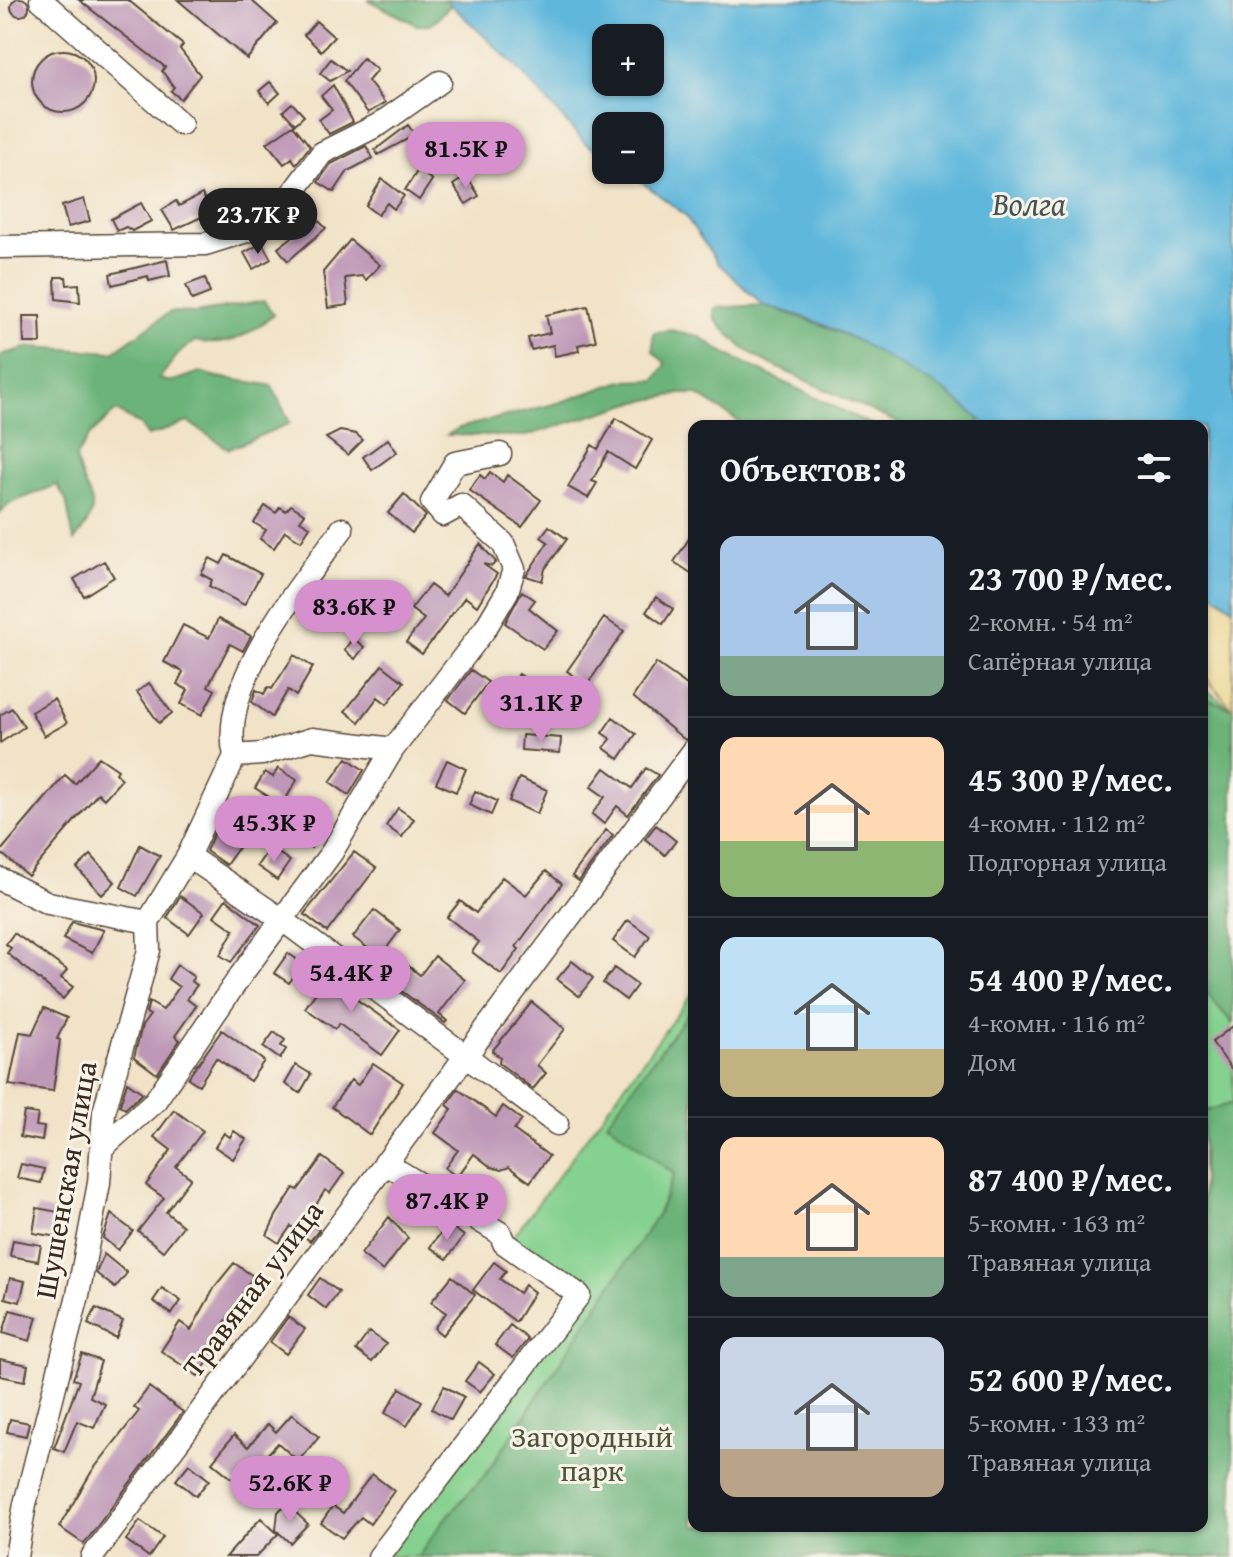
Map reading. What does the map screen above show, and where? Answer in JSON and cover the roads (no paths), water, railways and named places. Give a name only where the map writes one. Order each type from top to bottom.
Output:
[{"type":"street","points":[[41,0],[181,124]]},
{"type":"street","points":[[0,247],[205,244],[250,230],[275,217],[322,153],[380,124],[440,82]]},
{"type":"street","points":[[104,1146],[155,1101],[241,975],[284,921],[332,852],[393,749],[485,629],[514,577],[503,543],[479,518],[461,505],[443,515],[432,502],[455,463],[500,454]]},
{"type":"street","name":"Шушенская улица","points":[[16,1557],[25,1504],[78,1295],[104,1146],[107,1098],[149,950],[148,922],[188,856],[235,756],[230,735],[237,701],[250,671],[297,592],[342,529]]},
{"type":"street","points":[[235,756],[262,754],[312,739],[393,749]]},
{"type":"street","name":"Травяная улица","points":[[92,1557],[688,758]]},
{"type":"street","points":[[188,856],[284,921],[557,1124]]},
{"type":"street","points":[[0,879],[48,903],[148,922]]},
{"type":"street","points":[[379,1557],[579,1295],[504,1243],[500,1233],[385,1163]]},
{"type":"water","name":"Волга","points":[[446,0],[1233,0],[1233,608],[1208,589],[1208,420],[981,420],[948,393],[852,338],[808,318],[763,305],[718,263],[684,214],[644,184],[664,184],[664,112],[592,112],[592,148],[515,65]]},
{"type":"park label","name":"Загородный парк","points":[[592,1454]]}]
